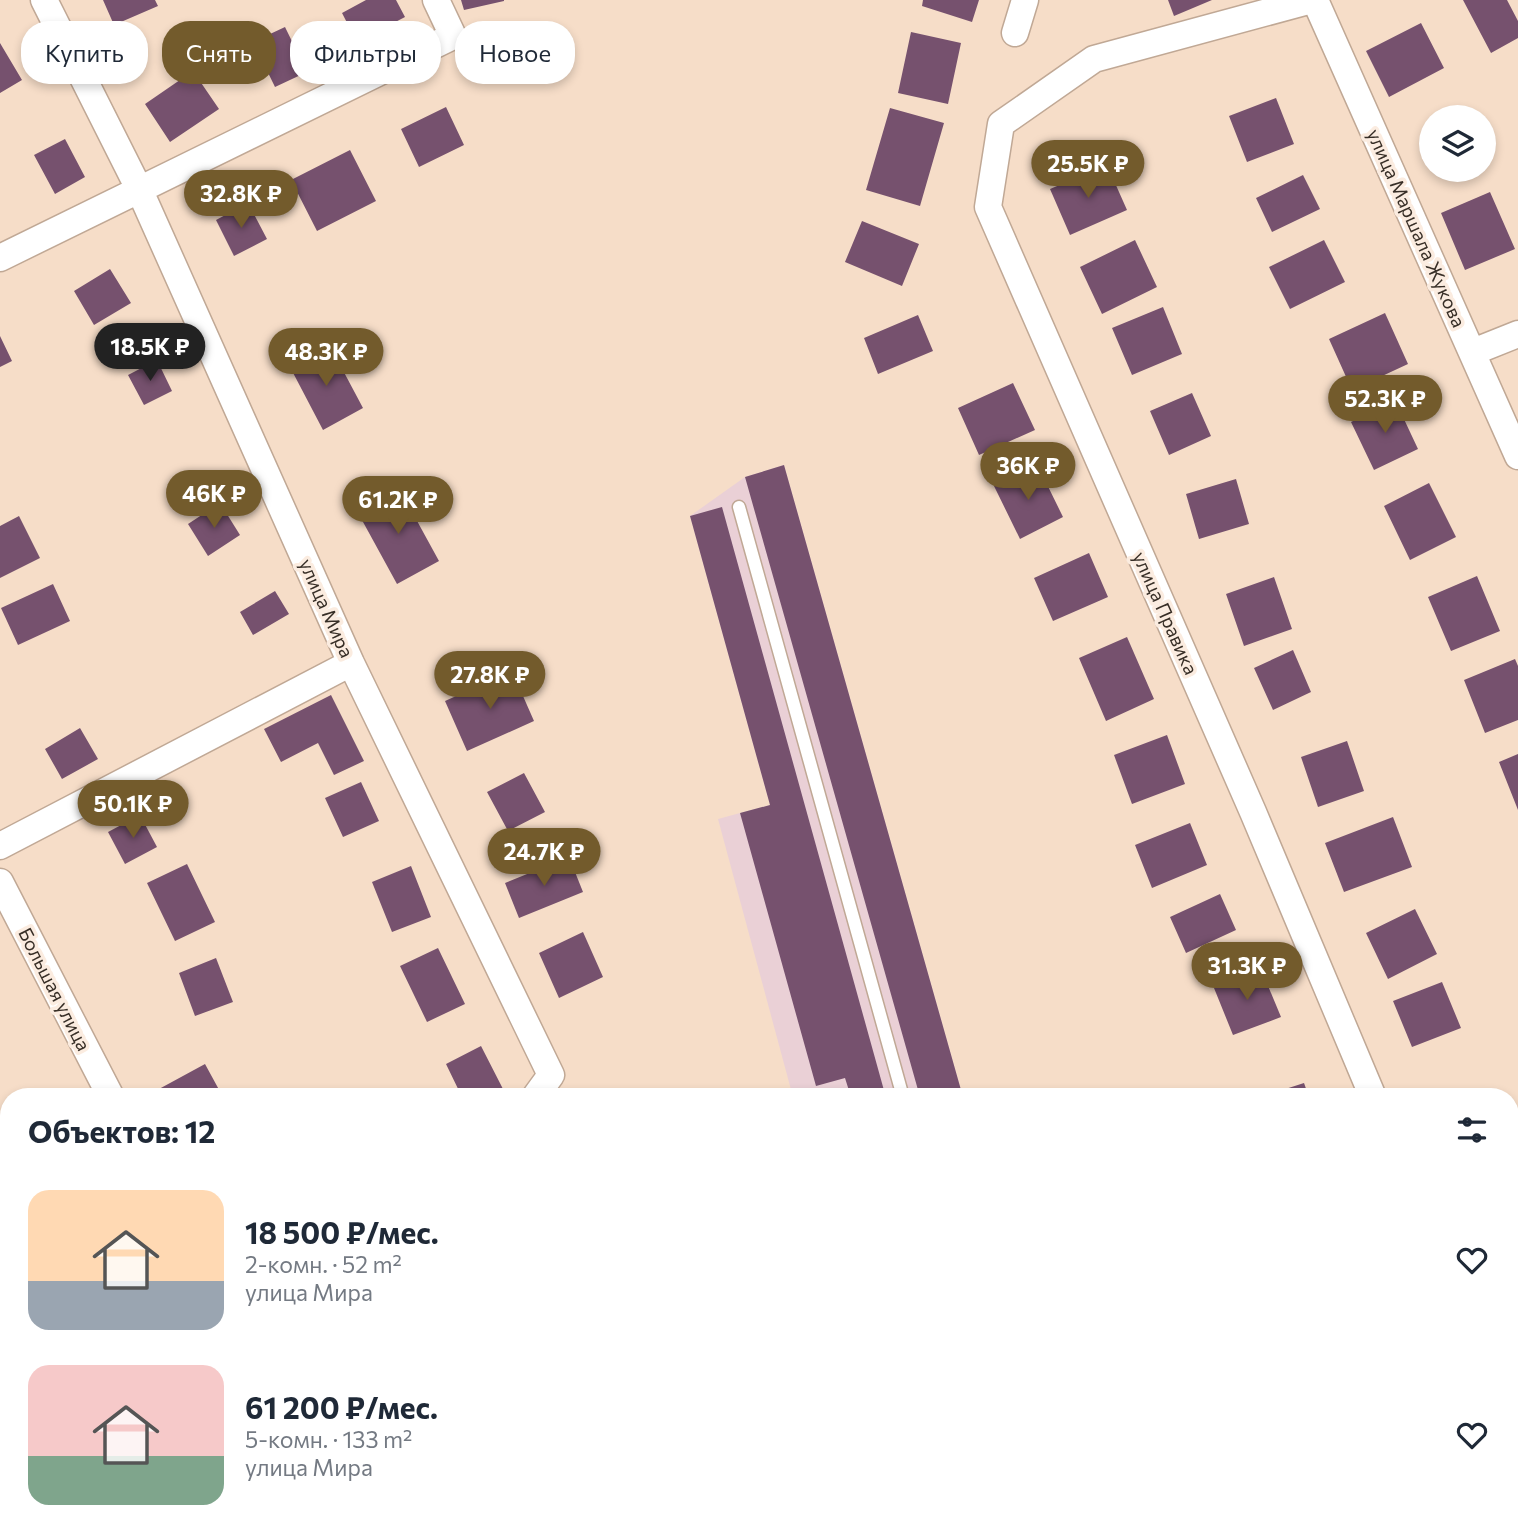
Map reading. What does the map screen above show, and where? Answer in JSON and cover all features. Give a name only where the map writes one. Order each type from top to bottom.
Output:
[{"type":"street","name":"улица Мира","points":[[44,0],[140,191],[351,663],[551,1075],[542,1088]]},
{"type":"street","points":[[0,258],[453,36],[436,0]]},
{"type":"street","points":[[1015,33],[1025,0]]},
{"type":"street","name":"улица Правика","points":[[1313,0],[1094,59],[1001,124],[988,207],[1247,799],[1369,1088]]},
{"type":"street","name":"улица Маршала Жукова","points":[[1313,0],[1518,456]]},
{"type":"street","points":[[1473,352],[1518,334]]},
{"type":"street","points":[[0,846],[351,663]]},
{"type":"street","name":"Большая улица","points":[[0,882],[106,1088]]},
{"type":"lane","points":[[739,507],[900,1088]]},
{"type":"shaded area","points":[[784,465],[960,1088],[791,1088],[718,819],[770,805],[690,516],[745,477]]},
{"type":"building","points":[[103,0],[155,0],[158,6],[123,21],[112,21]]},
{"type":"building","points":[[366,0],[396,0],[405,17],[397,21],[346,21],[342,13]]},
{"type":"building","points":[[461,0],[504,0],[504,1],[464,10]]},
{"type":"building","points":[[923,0],[979,0],[972,22],[922,6]]},
{"type":"building","points":[[1168,0],[1212,0],[1174,16]]},
{"type":"building","points":[[1463,0],[1507,0],[1518,21],[1518,38],[1491,53]]},
{"type":"building","points":[[1421,23],[1444,68],[1389,97],[1366,51]]},
{"type":"building","points":[[285,27],[290,37],[290,80],[275,87],[274,84],[276,84],[276,31]]},
{"type":"building","points":[[911,32],[961,43],[948,104],[898,93]]},
{"type":"building","points":[[0,43],[21,81],[0,93]]},
{"type":"building","points":[[174,84],[202,84],[219,109],[170,142],[145,104]]},
{"type":"building","points":[[1276,98],[1294,144],[1247,162],[1229,116]]},
{"type":"building","points":[[446,107],[464,145],[419,167],[401,129]]},
{"type":"building","points":[[890,108],[944,123],[920,206],[866,190]]},
{"type":"building","points":[[65,139],[85,177],[55,194],[34,155]]},
{"type":"building","points":[[350,150],[376,201],[317,231],[291,180]]},
{"type":"building","points":[[1107,165],[1127,210],[1070,235],[1050,189]]},
{"type":"building","points":[[1303,175],[1320,209],[1272,232],[1256,198]]},
{"type":"building","points":[[1490,192],[1515,249],[1465,270],[1441,213]]},
{"type":"building","points":[[248,203],[267,239],[234,256],[216,220]]},
{"type":"building","points":[[862,221],[919,244],[902,286],[845,262]]},
{"type":"building","points":[[1135,240],[1157,287],[1102,314],[1080,267]]},
{"type":"building","points":[[1324,240],[1345,282],[1290,309],[1269,267]]},
{"type":"building","points":[[110,269],[131,303],[94,325],[74,291]]},
{"type":"building","points":[[1163,307],[1182,354],[1132,375],[1112,328]]},
{"type":"building","points":[[1385,313],[1408,364],[1352,390],[1329,339]]},
{"type":"building","points":[[918,315],[933,351],[878,374],[864,338]]},
{"type":"building","points":[[0,336],[12,361],[0,367]]},
{"type":"building","points":[[330,346],[363,408],[323,430],[290,367]]},
{"type":"building","points":[[157,360],[172,391],[144,405],[128,375]]},
{"type":"building","points":[[1013,383],[1035,430],[979,455],[958,408]]},
{"type":"building","points":[[1192,393],[1211,436],[1169,455],[1150,411]]},
{"type":"building","points":[[1395,400],[1418,449],[1374,470],[1351,422]]},
{"type":"building","points":[[1037,464],[1063,517],[1020,539],[994,486]]},
{"type":"building","points":[[784,465],[960,1088],[917,1088],[745,477]]},
{"type":"building","points":[[1236,479],[1249,524],[1199,539],[1186,494]]},
{"type":"building","points":[[1429,483],[1456,537],[1410,560],[1384,506]]},
{"type":"building","points":[[399,488],[439,561],[397,584],[357,511]]},
{"type":"building","points":[[220,503],[240,535],[208,556],[188,524]]},
{"type":"building","points":[[722,507],[883,1088],[848,1088],[845,1078],[816,1086],[740,813],[770,805],[690,516]]},
{"type":"building","points":[[19,516],[40,558],[0,578],[0,526]]},
{"type":"building","points":[[1089,553],[1108,597],[1053,621],[1034,578]]},
{"type":"building","points":[[1477,576],[1500,631],[1451,651],[1428,597]]},
{"type":"building","points":[[1274,577],[1292,629],[1244,646],[1226,594]]},
{"type":"building","points":[[53,584],[70,621],[18,645],[1,608]]},
{"type":"building","points":[[275,591],[289,614],[253,635],[240,612]]},
{"type":"building","points":[[1127,637],[1154,699],[1106,721],[1079,658]]},
{"type":"building","points":[[1293,650],[1311,692],[1273,710],[1254,668]]},
{"type":"building","points":[[1515,659],[1518,666],[1518,720],[1485,733],[1464,680]]},
{"type":"building","points":[[512,671],[534,721],[467,751],[445,701]]},
{"type":"building","points":[[331,695],[364,761],[334,775],[318,743],[281,762],[264,729]]},
{"type":"building","points":[[80,728],[98,759],[62,779],[45,749]]},
{"type":"building","points":[[1167,735],[1185,784],[1132,804],[1114,755]]},
{"type":"building","points":[[1347,741],[1364,791],[1318,807],[1301,757]]},
{"type":"building","points":[[1518,754],[1518,810],[1499,762]]},
{"type":"building","points":[[524,773],[545,812],[508,831],[487,792]]},
{"type":"building","points":[[361,782],[379,821],[343,837],[325,798]]},
{"type":"building","points":[[140,815],[157,847],[125,864],[108,832]]},
{"type":"building","points":[[1393,817],[1412,867],[1344,892],[1325,843]]},
{"type":"building","points":[[1190,823],[1207,865],[1152,888],[1135,845]]},
{"type":"building","points":[[569,857],[583,892],[519,918],[505,883]]},
{"type":"building","points":[[187,864],[215,922],[175,941],[147,883]]},
{"type":"building","points":[[411,866],[431,917],[392,932],[372,882]]},
{"type":"building","points":[[1220,894],[1236,930],[1186,953],[1170,917]]},
{"type":"building","points":[[1415,909],[1437,954],[1388,979],[1366,933]]},
{"type":"building","points":[[583,932],[603,977],[559,998],[539,953]]},
{"type":"building","points":[[438,948],[465,1004],[427,1022],[400,966]]},
{"type":"building","points":[[216,958],[233,1002],[195,1016],[179,973]]},
{"type":"building","points":[[1261,969],[1281,1017],[1233,1035],[1214,988]]},
{"type":"building","points":[[1442,982],[1461,1028],[1412,1047],[1393,1001]]},
{"type":"building","points":[[481,1046],[502,1088],[458,1088],[446,1064]]},
{"type":"building","points":[[205,1064],[218,1088],[161,1088]]},
{"type":"building","points":[[1304,1083],[1306,1088],[1289,1088]]}]
